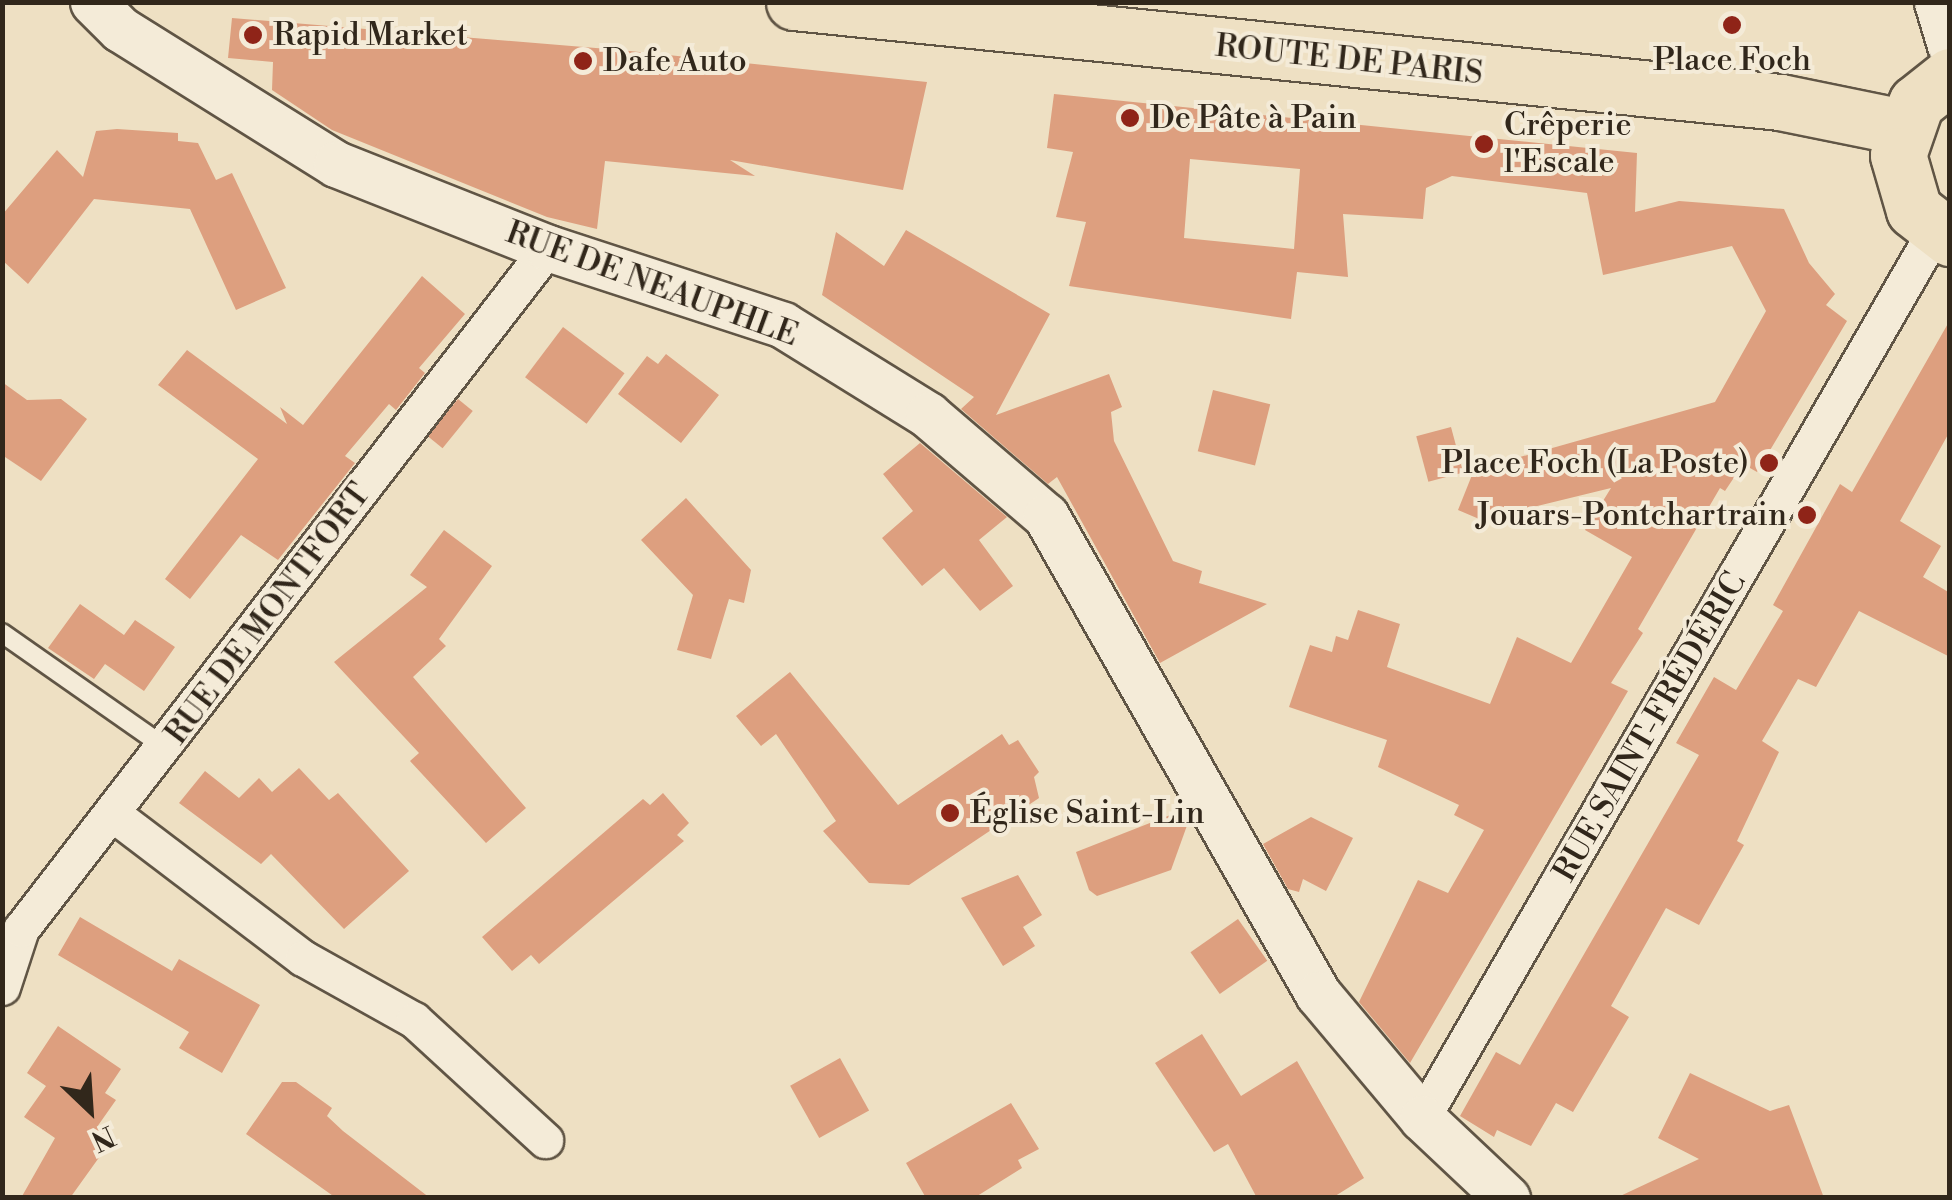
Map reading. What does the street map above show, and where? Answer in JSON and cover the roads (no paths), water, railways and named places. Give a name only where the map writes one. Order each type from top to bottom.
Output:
[{"type":"main road","name":"ROUTE DE PARIS","points":[[794,2],[1780,102],[1903,127]]},
{"type":"main road","points":[[1942,234],[1902,184],[1903,127],[1916,104],[1950,76]]},
{"type":"street","name":"RUE DE NEAUPHLE","points":[[93,2],[120,29],[336,164],[548,248],[783,325],[928,415],[1046,516],[1318,994],[1422,1118],[1507,1198]]},
{"type":"street","points":[[1938,2],[1950,45]]},
{"type":"street","name":"RUE SAINT-FRÉDÉRIC","points":[[1422,1118],[1942,234]]},
{"type":"street","name":"RUE DE MONTFORT","points":[[2,987],[21,930],[548,248]]},
{"type":"street","points":[[114,814],[302,958],[414,1020],[545,1140]]},
{"type":"lane","points":[[2,632],[166,747]]},
{"type":"place","name":"Place Foch","points":[[1732,25]]},
{"type":"place","name":"Rapid Market","points":[[253,35]]},
{"type":"place","name":"Dafe Auto","points":[[583,61]]},
{"type":"place","name":"De Pâte à Pain","points":[[1130,118]]},
{"type":"place","name":"Crêperie l'Escale","points":[[1484,144]]},
{"type":"place","name":"Place Foch (La Poste)","points":[[1769,463]]},
{"type":"place","name":"Jouars-Pontchartrain","points":[[1807,515]]},
{"type":"place","name":"Église Saint-Lin","points":[[950,813]]}]
